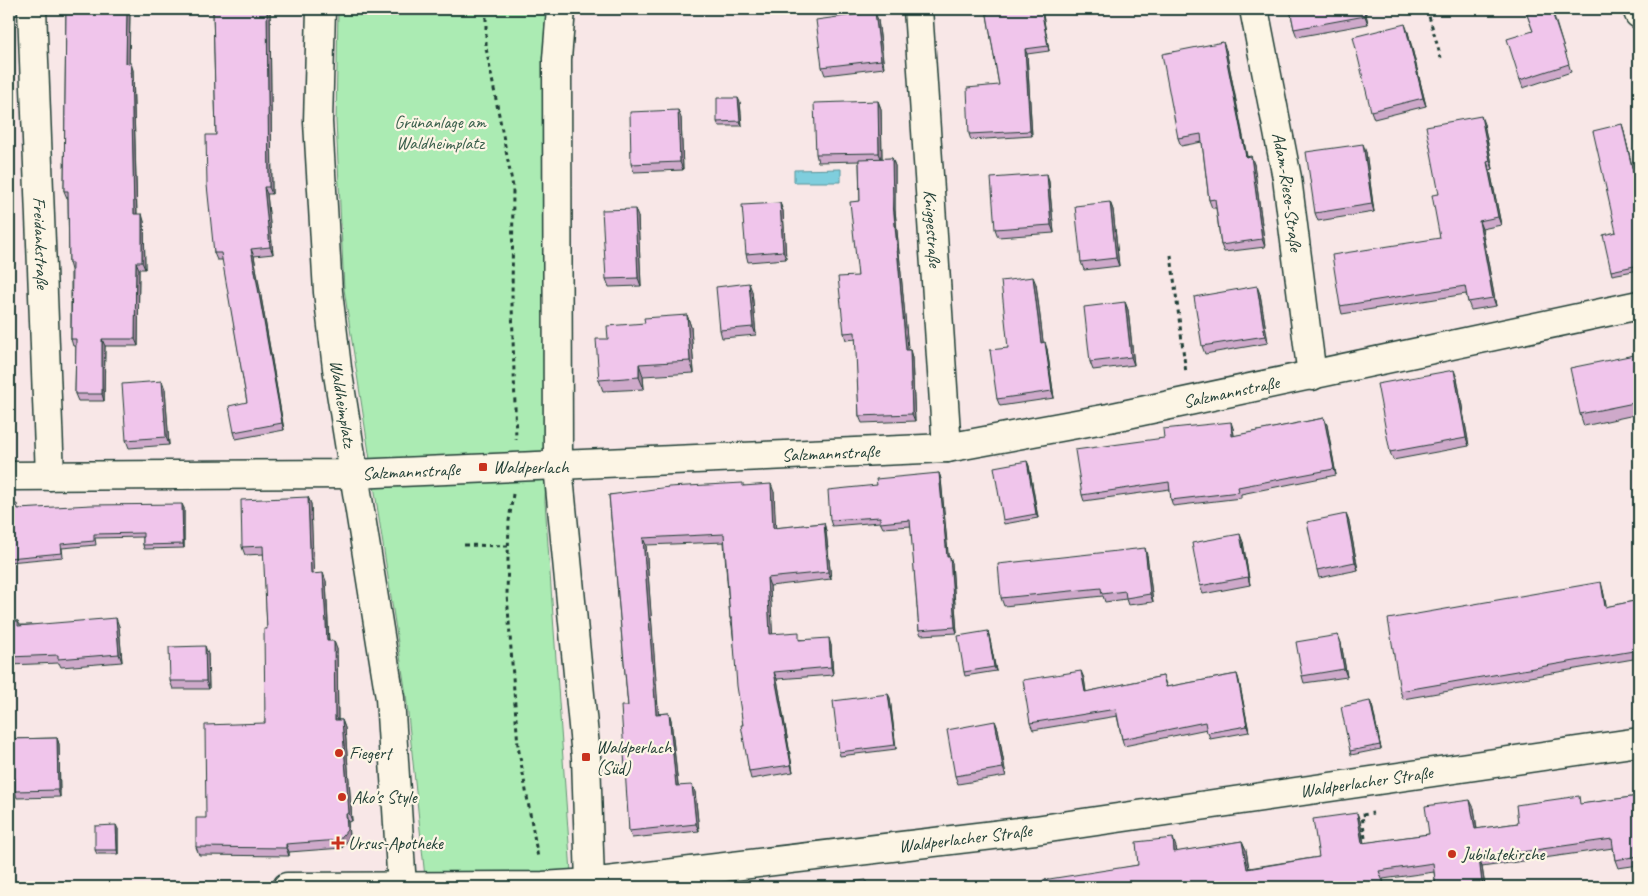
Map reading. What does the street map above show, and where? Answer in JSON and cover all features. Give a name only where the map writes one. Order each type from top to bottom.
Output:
[{"type":"street","name":"Freidankstraße","points":[[32,9],[50,476]]},
{"type":"street","name":"Waldheimplatz","points":[[321,9],[318,122],[328,292],[337,368],[390,698],[402,886]]},
{"type":"street","points":[[561,9],[557,59],[558,466],[586,757],[590,883]]},
{"type":"street","name":"Kniggestraße","points":[[918,9],[947,448]]},
{"type":"street","name":"Adam-Riese-Straße","points":[[1254,9],[1287,178],[1312,376]]},
{"type":"street","points":[[1637,9],[1639,14]]},
{"type":"street","name":"Salzmannstraße","points":[[9,476],[354,474],[947,448],[1312,376],[1639,305]]},
{"type":"street","name":"Waldperlacher Straße","points":[[287,887],[543,886],[590,883],[1035,830],[1639,742]]},
{"type":"path","points":[[1427,9],[1440,58]]},
{"type":"path","points":[[1171,255],[1189,400]]},
{"type":"path","points":[[464,545],[508,546]]},
{"type":"path","points":[[1367,854],[1362,815],[1373,813]]},
{"type":"green space","name":"Grünanlage am Waldheimplatz","points":[[338,9],[547,9],[543,56],[547,434],[545,502],[572,887],[426,887],[406,695],[344,289],[336,121]]},
{"type":"water","points":[[841,169],[841,182],[794,182],[794,170]]},
{"type":"building","points":[[66,9],[127,9],[126,63],[131,63],[134,214],[142,214],[142,262],[136,262],[135,339],[102,339],[102,394],[75,394],[76,339],[71,339],[72,263],[69,263],[68,191],[64,191]]},
{"type":"building","points":[[213,9],[267,9],[269,187],[264,187],[270,247],[251,249],[282,423],[234,432],[229,406],[247,402],[221,253],[214,253],[207,185],[206,135],[216,135]]},
{"type":"building","points":[[986,9],[1041,9],[1048,46],[1025,49],[1030,131],[969,134],[967,88],[999,85]]},
{"type":"building","points":[[1290,9],[1364,9],[1365,16],[1294,29]]},
{"type":"building","points":[[1525,9],[1551,9],[1569,64],[1520,80],[1507,39],[1533,31]]},
{"type":"building","points":[[875,12],[881,60],[822,67],[816,20]]},
{"type":"building","points":[[1405,24],[1423,98],[1371,111],[1353,37]]},
{"type":"building","points":[[1223,42],[1246,157],[1251,156],[1262,239],[1221,245],[1215,199],[1209,200],[1201,134],[1178,138],[1162,54]]},
{"type":"building","points":[[717,98],[738,98],[740,121],[717,122]]},
{"type":"building","points":[[878,101],[879,153],[816,154],[814,103]]},
{"type":"building","points":[[678,110],[680,162],[631,164],[630,112]]},
{"type":"building","points":[[1481,116],[1490,161],[1487,162],[1498,217],[1479,221],[1493,298],[1468,302],[1465,286],[1340,306],[1332,255],[1440,238],[1432,195],[1439,194],[1426,126]]},
{"type":"building","points":[[1622,124],[1639,198],[1639,265],[1611,271],[1603,235],[1616,232],[1593,131]]},
{"type":"building","points":[[1363,144],[1372,204],[1315,213],[1306,152]]},
{"type":"building","points":[[892,158],[893,203],[906,350],[910,350],[912,414],[859,416],[855,332],[844,333],[838,277],[858,276],[850,202],[860,201],[859,159]]},
{"type":"building","points":[[1047,174],[1051,225],[995,229],[991,178]]},
{"type":"building","points":[[1110,202],[1116,258],[1081,262],[1075,206]]},
{"type":"building","points":[[780,203],[783,251],[746,254],[742,205]]},
{"type":"building","points":[[635,209],[638,278],[606,279],[602,210]]},
{"type":"building","points":[[1033,277],[1041,343],[1045,342],[1052,391],[997,399],[990,350],[1008,348],[1001,281]]},
{"type":"building","points":[[749,283],[753,327],[720,330],[716,287]]},
{"type":"building","points":[[1257,286],[1265,336],[1202,346],[1194,297]]},
{"type":"building","points":[[1125,302],[1131,357],[1090,362],[1084,307]]},
{"type":"building","points":[[687,315],[690,361],[639,364],[639,377],[599,380],[596,339],[608,339],[607,326],[645,323],[644,318]]},
{"type":"building","points":[[1639,354],[1639,402],[1580,414],[1570,368]]},
{"type":"building","points":[[1454,370],[1466,438],[1390,452],[1377,384]]},
{"type":"building","points":[[162,381],[166,437],[126,440],[122,384]]},
{"type":"building","points":[[1324,418],[1334,469],[1238,487],[1239,492],[1171,500],[1169,482],[1082,495],[1075,450],[1164,438],[1163,429],[1231,422],[1232,436]]},
{"type":"building","points":[[1027,461],[1036,514],[1003,520],[994,467]]},
{"type":"building","points":[[939,473],[947,557],[950,557],[955,627],[919,630],[910,520],[880,523],[880,517],[830,520],[828,490],[877,485],[876,479]]},
{"type":"building","points":[[743,483],[743,486],[771,484],[773,528],[824,523],[828,572],[767,578],[770,634],[799,632],[799,640],[829,638],[831,667],[774,672],[791,765],[749,771],[741,725],[743,725],[737,686],[732,618],[730,618],[724,534],[643,538],[656,714],[669,713],[676,786],[692,785],[696,824],[629,831],[621,706],[628,706],[609,495],[669,487]]},
{"type":"building","points":[[308,497],[311,574],[323,573],[327,641],[334,641],[335,720],[342,720],[349,813],[346,814],[347,830],[339,840],[286,844],[286,848],[196,847],[196,818],[206,818],[205,725],[265,723],[264,629],[267,629],[263,546],[242,547],[241,500]]},
{"type":"building","points":[[17,504],[18,509],[91,505],[182,504],[183,544],[143,545],[143,533],[94,534],[94,541],[61,544],[62,553],[9,558],[9,505]]},
{"type":"building","points":[[1346,514],[1355,562],[1317,570],[1307,522]]},
{"type":"building","points":[[1240,534],[1248,577],[1200,586],[1192,543]]},
{"type":"building","points":[[1145,548],[1150,594],[1126,598],[1125,591],[1102,594],[1101,588],[1001,598],[998,564]]},
{"type":"building","points":[[1601,582],[1605,607],[1639,600],[1639,650],[1400,691],[1388,619]]},
{"type":"building","points":[[116,618],[119,654],[58,659],[58,655],[9,657],[9,621],[18,621],[18,626]]},
{"type":"building","points":[[988,631],[994,667],[964,672],[958,636]]},
{"type":"building","points":[[1338,635],[1344,669],[1302,676],[1296,642]]},
{"type":"building","points":[[205,646],[206,681],[170,681],[169,647]]},
{"type":"building","points":[[1081,671],[1085,692],[1163,676],[1166,687],[1237,674],[1247,726],[1207,733],[1205,722],[1122,739],[1116,709],[1030,723],[1023,680]]},
{"type":"building","points":[[888,694],[895,745],[839,752],[833,701]]},
{"type":"building","points":[[1370,701],[1380,745],[1350,751],[1341,707]]},
{"type":"building","points":[[995,721],[1003,768],[955,776],[947,730]]},
{"type":"building","points":[[57,738],[58,790],[15,791],[15,778],[9,778],[9,739]]},
{"type":"building","points":[[1579,796],[1580,804],[1639,796],[1639,856],[1615,860],[1612,839],[1479,858],[1482,883],[1456,887],[1436,887],[1433,863],[1379,871],[1385,887],[1323,887],[1322,883],[1298,887],[1248,887],[1247,883],[1220,887],[1010,887],[1043,883],[1043,880],[1138,865],[1136,842],[1173,838],[1174,852],[1242,841],[1247,869],[1319,857],[1313,819],[1357,813],[1362,843],[1429,834],[1425,806],[1470,800],[1475,829],[1518,823],[1516,805]]},
{"type":"building","points":[[116,825],[117,850],[95,850],[95,826]]},
{"type":"building","points":[[866,880],[867,887],[813,887]]},
{"type":"place","name":"Waldperlach","points":[[483,467]]},
{"type":"place","name":"Fiegert","points":[[339,753]]},
{"type":"place","name":"Waldperlach (Süd)","points":[[586,757]]},
{"type":"place","name":"Ako's Style","points":[[342,797]]},
{"type":"place","name":"Ursus-Apotheke","points":[[338,843]]},
{"type":"place","name":"Jubilatekirche","points":[[1452,854]]}]
